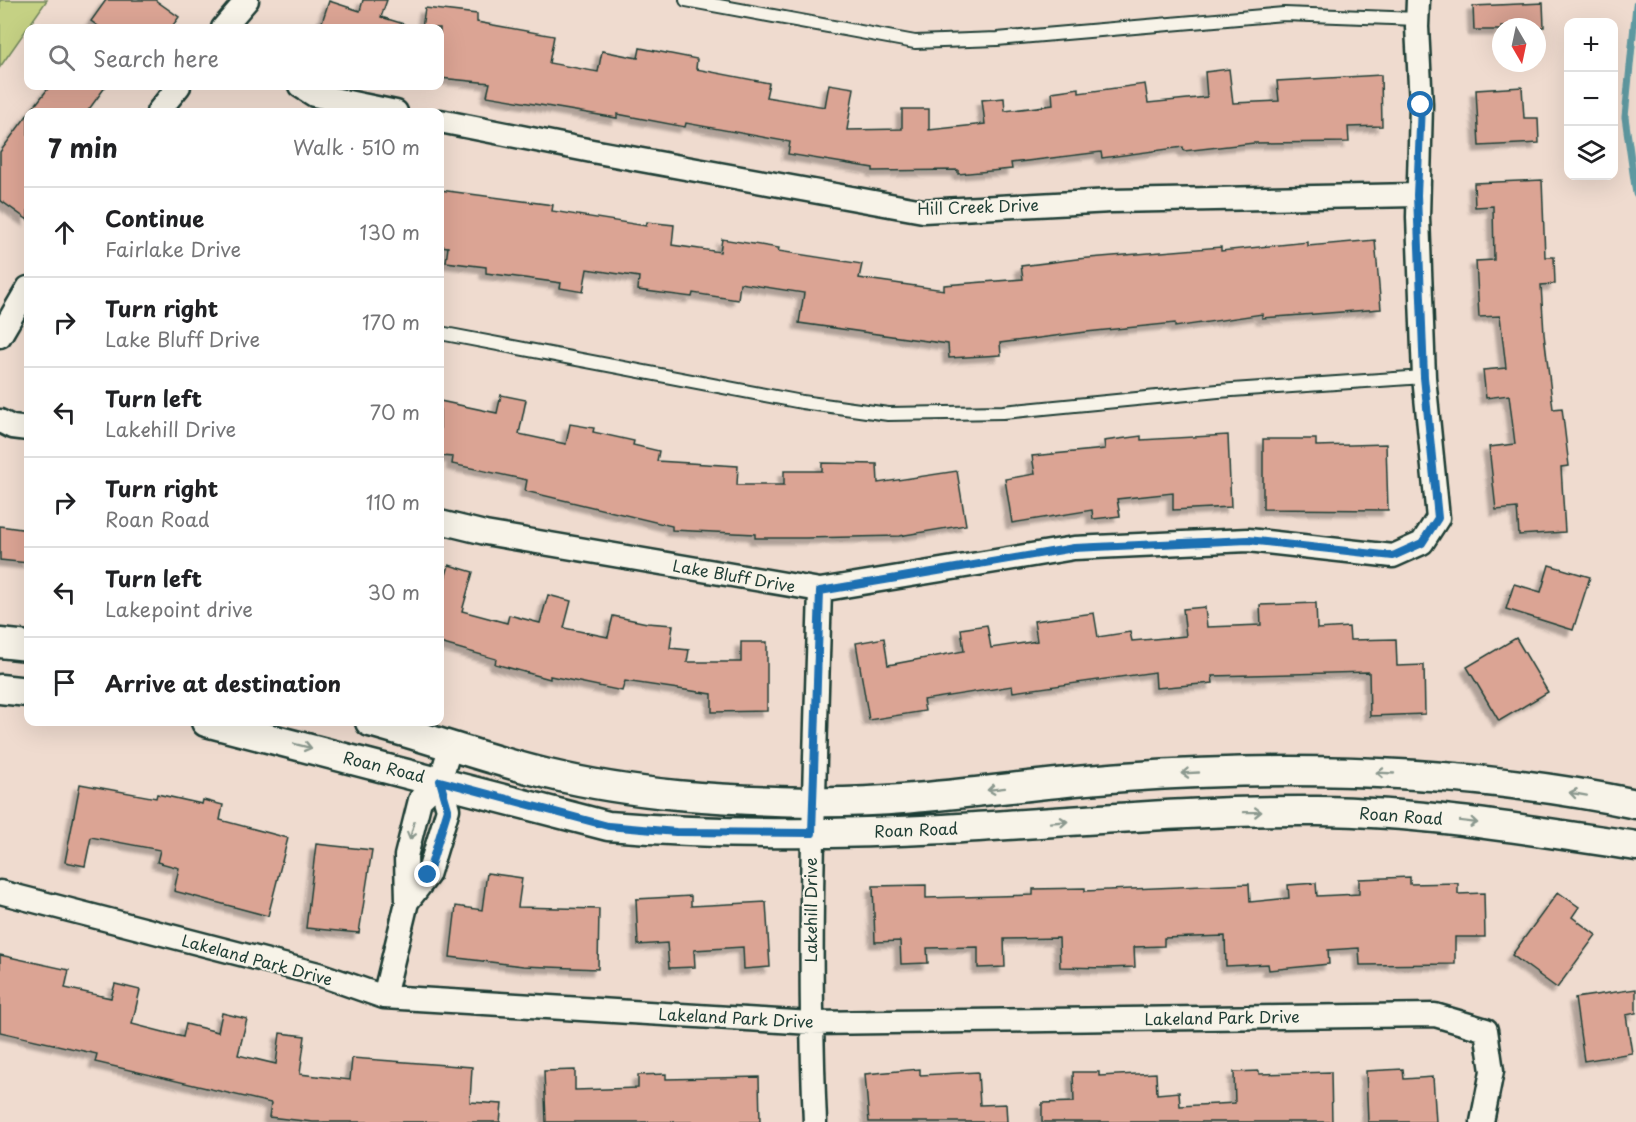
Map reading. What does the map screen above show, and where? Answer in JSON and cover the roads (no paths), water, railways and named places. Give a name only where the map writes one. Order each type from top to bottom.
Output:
[{"type":"street","points":[[226,24],[247,0]]},
{"type":"street","points":[[1418,9],[1421,105],[1417,195],[1424,377]]},
{"type":"street","points":[[161,108],[176,90]]},
{"type":"street","points":[[306,90],[314,95],[377,108]]},
{"type":"street","name":"Hill Creek Drive","points":[[444,122],[615,156],[923,211],[1111,201],[1417,195]]},
{"type":"street","points":[[0,336],[24,295]]},
{"type":"street","name":"Lake Bluff Drive","points":[[444,523],[496,535],[820,591],[1074,548],[1248,540],[1393,556],[1422,543],[1438,518],[1424,377]]},
{"type":"street","points":[[0,421],[12,427],[24,428]]},
{"type":"street","name":"Lakehill Drive","points":[[815,1122],[810,1023],[812,833],[820,591]]},
{"type":"street","points":[[0,643],[24,646]]},
{"type":"street","points":[[0,689],[24,692]]},
{"type":"street","name":"Roan Road","points":[[222,726],[608,826],[676,832],[812,833],[942,830],[1202,814],[1317,811],[1421,816],[1636,846]]},
{"type":"street","name":"Roan Road","points":[[384,726],[547,774],[635,791],[718,799],[814,802],[906,800],[1122,777],[1322,769],[1499,780],[1636,804]]},
{"type":"street","points":[[384,997],[407,902],[406,856],[420,800],[440,781],[451,745]]},
{"type":"street","name":"Lakeland Park Drive","points":[[0,892],[318,974],[384,997],[810,1023],[1435,1016],[1486,1030],[1492,1071],[1482,1122]]},
{"type":"lane","points":[[686,0],[915,42],[997,39],[1284,14],[1418,9]]},
{"type":"lane","points":[[444,334],[802,402],[888,414],[1003,412],[1218,391],[1424,377]]},
{"type":"waterway","points":[[1636,5],[1625,117],[1636,194]]}]
